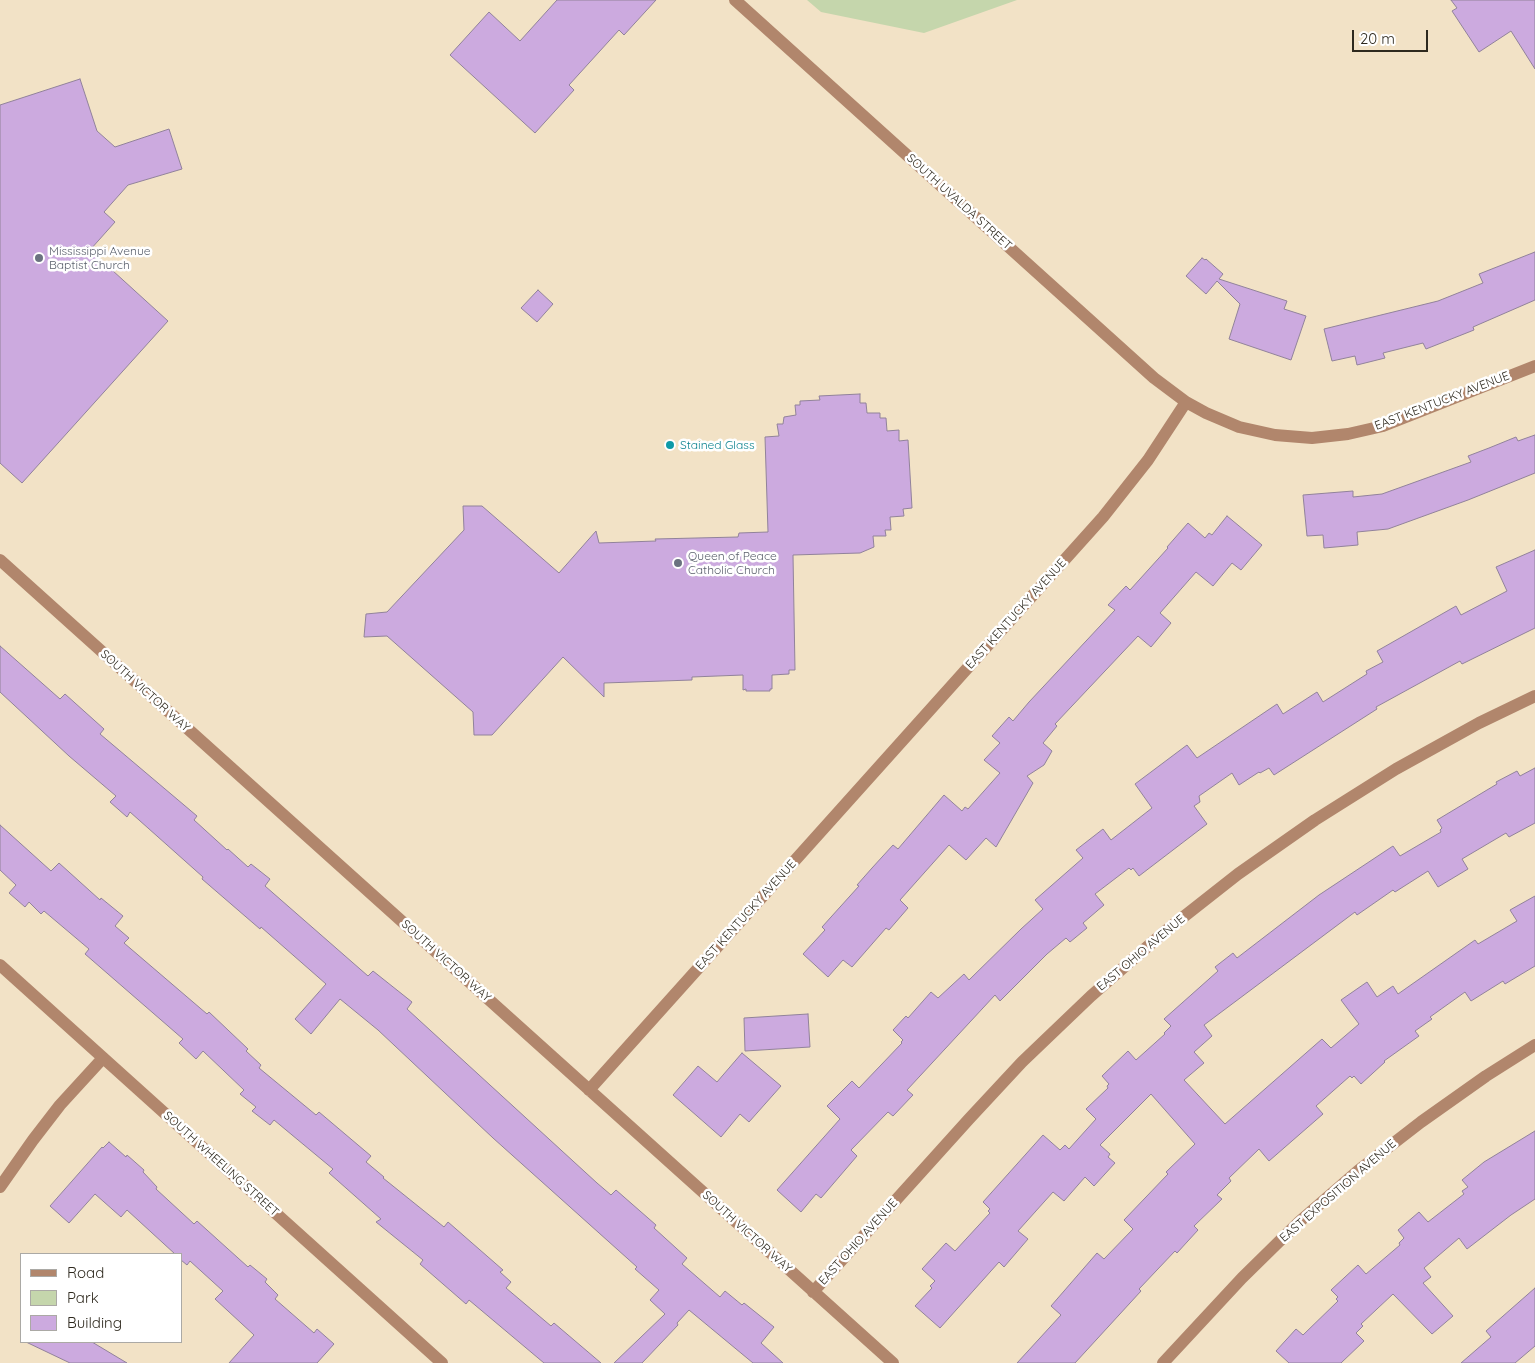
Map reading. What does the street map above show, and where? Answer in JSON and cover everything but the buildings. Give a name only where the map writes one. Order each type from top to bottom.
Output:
[{"type":"street","name":"SOUTH UVALDA STREET","points":[[735,0],[1154,378],[1186,402]]},
{"type":"street","name":"EAST KENTUCKY AVENUE","points":[[589,1090],[1103,517],[1148,460],[1186,402],[1206,414],[1239,427],[1275,435],[1312,438],[1348,434],[1383,426],[1535,366]]},
{"type":"street","name":"SOUTH VICTOR WAY","points":[[0,560],[893,1363]]},
{"type":"street","name":"EAST OHIO AVENUE","points":[[814,1292],[1022,1062],[1091,996],[1162,933],[1238,874],[1315,820],[1396,769],[1479,723],[1535,696]]},
{"type":"street","name":"SOUTH WHEELING STREET","points":[[0,965],[442,1363]]},
{"type":"street","name":"EAST EXPOSITION AVENUE","points":[[1163,1363],[1242,1278],[1299,1222],[1359,1170],[1429,1116],[1486,1076],[1535,1045]]},
{"type":"street","points":[[0,1188],[60,1105],[102,1058]]},
{"type":"green space","points":[[807,0],[1017,0],[924,33],[821,12]]},
{"type":"place","name":"Mississippi Avenue Baptist Church","points":[[39,258]]},
{"type":"place","name":"Stained Glass","points":[[670,445]]},
{"type":"place","name":"Queen of Peace Catholic Church","points":[[678,563]]}]
